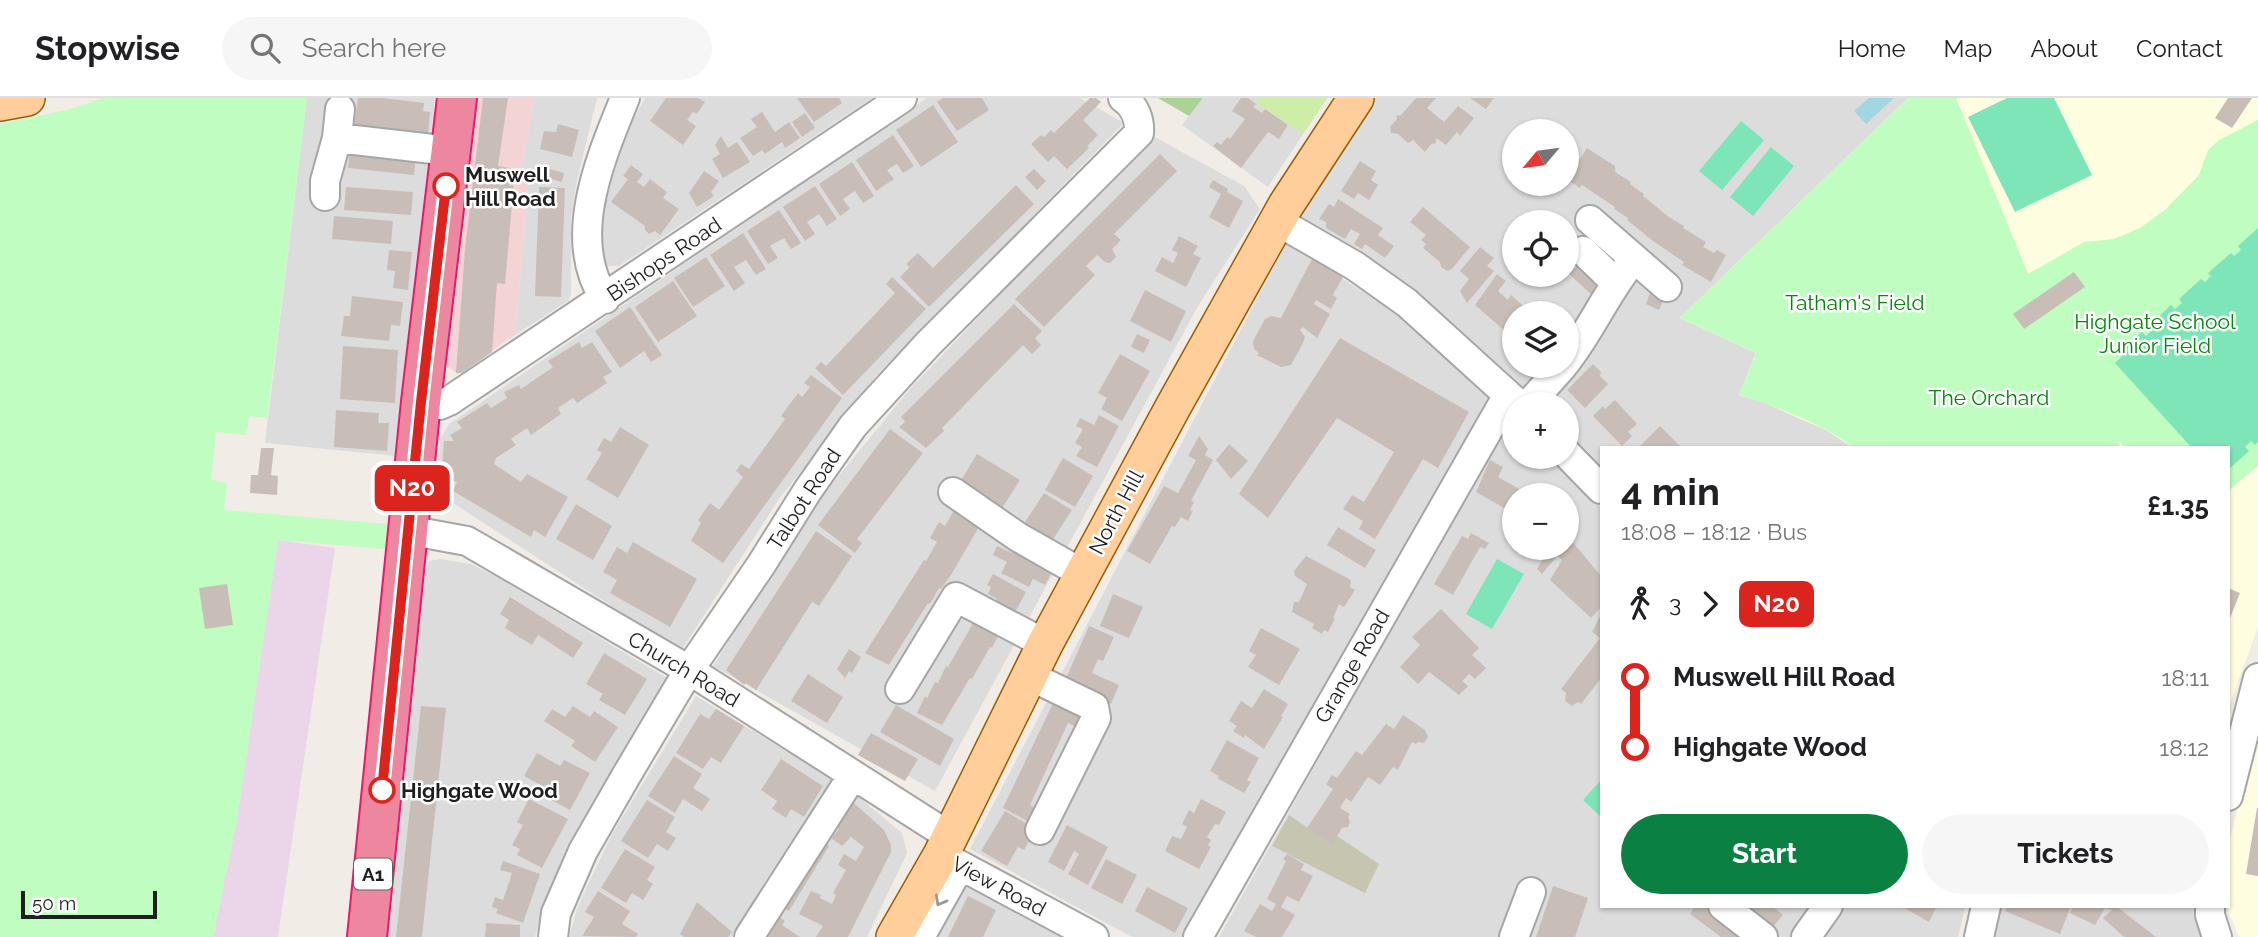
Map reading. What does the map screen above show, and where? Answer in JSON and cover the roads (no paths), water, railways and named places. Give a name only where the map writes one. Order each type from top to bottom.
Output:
[{"type":"highway","name":"A1","points":[[367,937],[407,530],[457,98]]},
{"type":"main road","points":[[0,103],[27,98]]},
{"type":"main road","name":"North Hill","points":[[894,937],[950,852],[1045,644],[1277,221],[1356,98]]},
{"type":"street","points":[[604,299],[591,272],[588,232],[591,195],[602,154],[625,98]]},
{"type":"street","name":"Bishops Road","points":[[421,402],[440,405],[449,401],[902,98]]},
{"type":"street","name":"Talbot Road","points":[[553,937],[556,914],[583,851],[690,670],[808,490],[853,426],[928,344],[1139,134],[1140,122],[1123,98]]},
{"type":"street","points":[[325,196],[325,181],[337,138],[340,109]]},
{"type":"street","points":[[337,138],[450,151]]},
{"type":"street","points":[[1590,220],[1667,287]]},
{"type":"street","points":[[1277,221],[1355,266],[1407,303],[1509,392]]},
{"type":"street","points":[[1583,251],[1615,282]]},
{"type":"street","name":"Grange Road","points":[[1579,346],[1615,282],[1634,259]]},
{"type":"street","name":"Grange Road","points":[[1530,392],[1548,378]]},
{"type":"street","name":"Grange Road","points":[[1198,937],[1502,429]]},
{"type":"street","points":[[1579,466],[1600,488]]},
{"type":"street","points":[[953,492],[1017,537],[1083,574]]},
{"type":"street","name":"Church Road","points":[[407,530],[467,541],[690,670],[853,775],[950,852]]},
{"type":"street","points":[[900,689],[956,597],[1045,644]]},
{"type":"street","points":[[1030,676],[1094,707],[1096,718],[1040,830]]},
{"type":"street","points":[[2230,788],[2258,678]]},
{"type":"street","points":[[749,937],[853,775]]},
{"type":"street","name":"North Hill","points":[[920,937],[950,852]]},
{"type":"street","name":"View Road","points":[[950,852],[1094,937]]},
{"type":"street","points":[[1514,937],[1531,892]]},
{"type":"street","points":[[1726,908],[1763,937]]},
{"type":"street","points":[[1806,937],[1827,908]]},
{"type":"street","points":[[1979,937],[1986,908]]},
{"type":"water","points":[[1869,98],[1894,98],[1866,124],[1854,111]]},
{"type":"place","name":"Muswell Hill Road","points":[[446,186]]},
{"type":"place","name":"Highgate Wood","points":[[382,790]]},
{"type":"park label","name":"Tatham's Field","points":[[1855,302]]},
{"type":"park label","name":"Highgate School Junior Field","points":[[2155,333]]},
{"type":"park label","name":"The Orchard","points":[[1989,397]]}]
